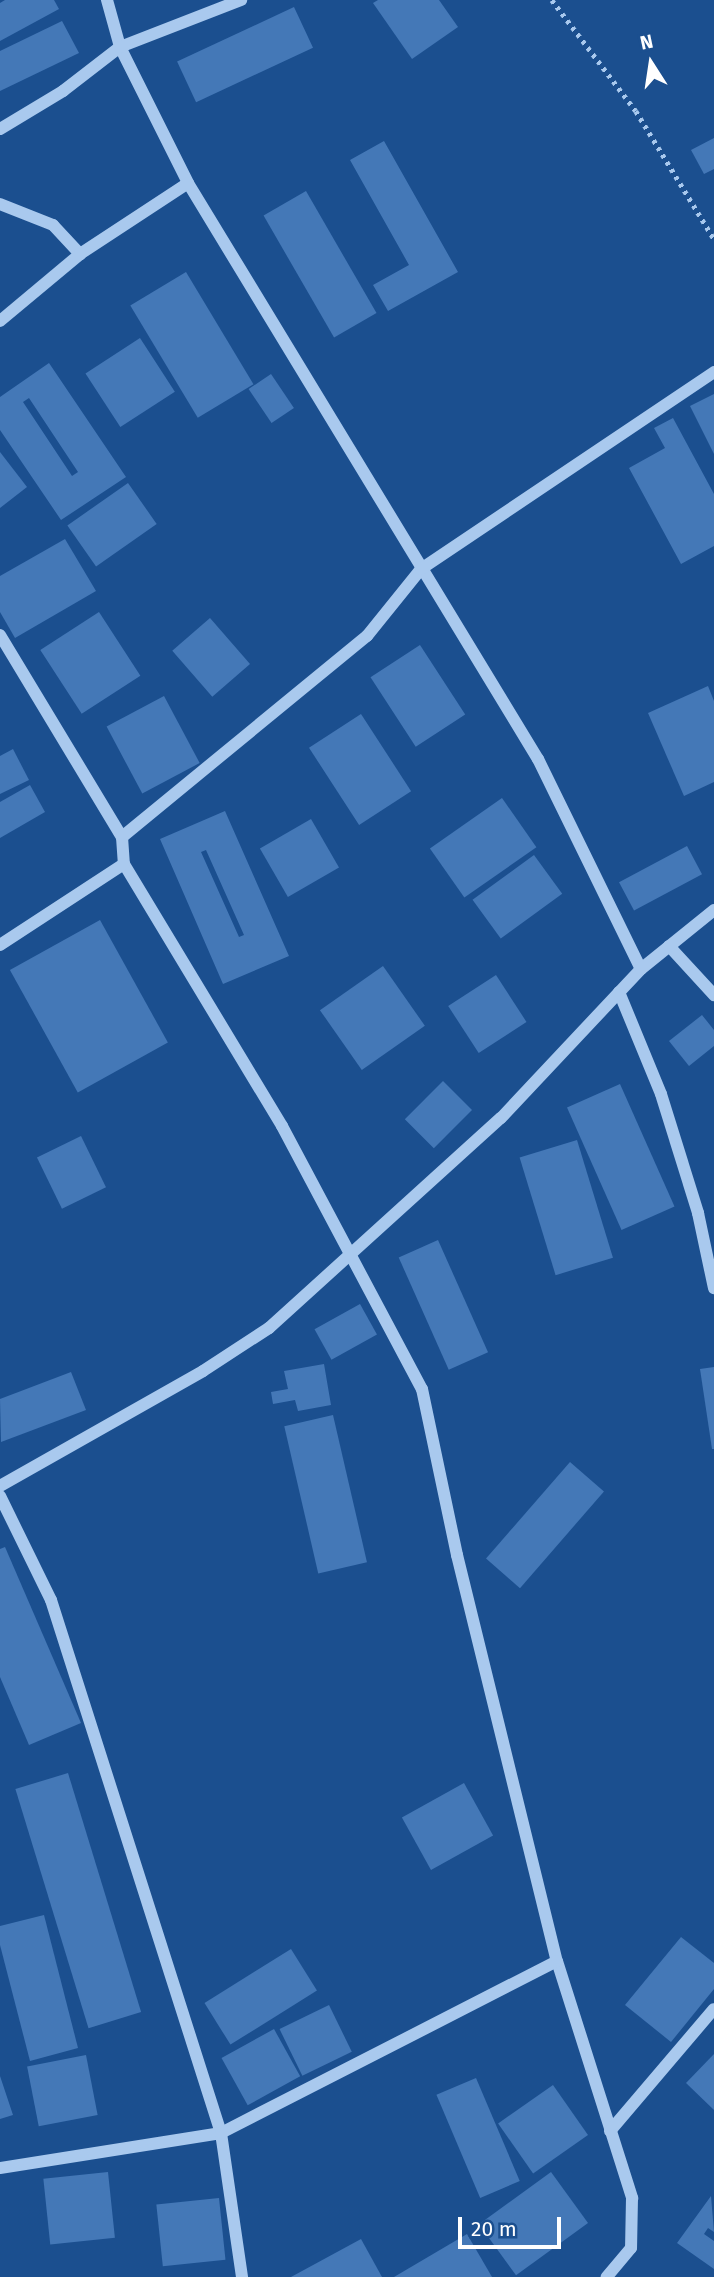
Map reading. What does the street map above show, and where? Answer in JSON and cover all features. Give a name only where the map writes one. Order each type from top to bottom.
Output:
[{"type":"street","points":[[107,0],[120,47],[188,183],[538,759],[641,970]]},
{"type":"street","points":[[0,129],[63,90],[120,47],[241,0]]},
{"type":"street","points":[[0,321],[80,254],[188,183]]},
{"type":"street","points":[[0,204],[53,225],[80,254]]},
{"type":"street","points":[[122,837],[367,635],[421,569],[714,372]]},
{"type":"street","points":[[0,635],[122,837],[124,863],[282,1126],[422,1389],[457,1555],[557,1961],[632,2198],[631,2248],[607,2277]]},
{"type":"street","points":[[0,945],[124,863]]},
{"type":"street","points":[[0,1486],[203,1371],[270,1328],[349,1253],[501,1118],[641,970],[714,910]]},
{"type":"street","points":[[669,946],[714,995]]},
{"type":"street","points":[[619,992],[662,1094],[698,1213],[714,1288]]},
{"type":"street","points":[[0,1496],[51,1600],[221,2133],[242,2277]]},
{"type":"street","points":[[0,2168],[221,2133],[557,1961]]},
{"type":"street","points":[[610,2131],[714,2009]]},
{"type":"path","points":[[552,0],[636,111],[714,239]]},
{"type":"building","points":[[5,0],[54,0],[59,9],[0,41],[0,3]]},
{"type":"building","points":[[378,0],[439,0],[458,27],[412,59],[373,3]]},
{"type":"building","points":[[294,7],[313,48],[196,102],[177,62]]},
{"type":"building","points":[[62,21],[79,53],[0,91],[0,51]]},
{"type":"building","points":[[714,138],[714,169],[704,174],[691,150]]},
{"type":"building","points":[[384,141],[458,272],[388,311],[373,285],[409,265],[350,160]]},
{"type":"building","points":[[306,191],[376,313],[334,338],[264,216]]},
{"type":"building","points":[[186,272],[253,384],[198,418],[130,305]]},
{"type":"building","points":[[140,338],[175,392],[120,427],[85,373]]},
{"type":"building","points":[[49,363],[126,477],[61,520],[0,430],[0,397]],"holes":[[[29,398],[78,472],[72,476],[23,402]]]},
{"type":"building","points":[[271,374],[294,408],[272,423],[249,389]]},
{"type":"building","points":[[714,394],[714,454],[690,406]]},
{"type":"building","points":[[673,418],[714,494],[714,546],[681,564],[629,468],[665,448],[654,428]]},
{"type":"building","points":[[0,452],[27,487],[0,508]]},
{"type":"building","points":[[128,483],[157,524],[96,566],[67,525]]},
{"type":"building","points":[[65,539],[96,591],[15,638],[0,612],[0,576]]},
{"type":"building","points":[[99,612],[140,676],[82,714],[40,650]]},
{"type":"building","points":[[210,618],[250,664],[212,697],[172,651]]},
{"type":"building","points":[[420,645],[465,715],[416,747],[371,677]]},
{"type":"building","points":[[708,686],[714,701],[714,782],[684,796],[648,713]]},
{"type":"building","points":[[164,696],[200,763],[142,794],[107,727]]},
{"type":"building","points":[[361,714],[411,791],[359,825],[309,748]]},
{"type":"building","points":[[13,749],[29,780],[0,794],[0,756]]},
{"type":"building","points":[[30,785],[45,812],[0,838],[0,802]]},
{"type":"building","points":[[502,798],[536,847],[464,898],[430,848]]},
{"type":"building","points":[[225,811],[289,956],[223,984],[160,839]],"holes":[[[206,850],[244,935],[239,937],[201,852]]]},
{"type":"building","points":[[311,819],[339,867],[288,897],[260,849]]},
{"type":"building","points":[[687,846],[702,874],[634,910],[619,882]]},
{"type":"building","points":[[534,855],[562,894],[501,939],[473,900]]},
{"type":"building","points":[[100,920],[168,1042],[78,1092],[10,970]]},
{"type":"building","points":[[383,966],[425,1026],[362,1070],[320,1010]]},
{"type":"building","points":[[496,975],[526,1022],[479,1053],[448,1006]]},
{"type":"building","points":[[702,1015],[714,1030],[714,1046],[689,1066],[669,1041]]},
{"type":"building","points":[[443,1081],[472,1110],[434,1148],[405,1119]]},
{"type":"building","points":[[620,1084],[675,1206],[622,1230],[567,1108]]},
{"type":"building","points":[[81,1136],[106,1187],[62,1209],[37,1157]]},
{"type":"building","points":[[577,1140],[613,1258],[556,1275],[520,1158]]},
{"type":"building","points":[[438,1240],[488,1352],[449,1370],[399,1257]]},
{"type":"building","points":[[360,1304],[377,1335],[331,1360],[315,1329]]},
{"type":"building","points":[[324,1364],[331,1405],[298,1411],[295,1400],[273,1404],[271,1392],[288,1389],[284,1371]]},
{"type":"building","points":[[714,1367],[714,1449],[712,1449],[700,1369]]},
{"type":"building","points":[[71,1372],[86,1410],[1,1442],[0,1399]]},
{"type":"building","points":[[333,1415],[367,1562],[318,1573],[284,1426]]},
{"type":"building","points":[[570,1462],[604,1492],[520,1588],[486,1559]]},
{"type":"building","points":[[5,1547],[81,1723],[29,1745],[0,1677],[0,1549]]},
{"type":"building","points":[[68,1773],[141,2012],[88,2028],[15,1789]]},
{"type":"building","points":[[464,1783],[493,1835],[431,1870],[402,1817]]},
{"type":"building","points":[[44,1915],[78,2048],[30,2061],[0,1945],[0,1926]]},
{"type":"building","points":[[681,1937],[714,1963],[714,1989],[671,2042],[625,2005]]},
{"type":"building","points":[[291,1949],[317,1991],[230,2045],[204,2003]]},
{"type":"building","points":[[329,2005],[352,2052],[302,2076],[280,2029]]},
{"type":"building","points":[[274,2029],[300,2076],[248,2105],[222,2058]]},
{"type":"building","points":[[714,2054],[714,2110],[686,2083]]},
{"type":"building","points":[[86,2055],[98,2115],[39,2126],[27,2066]]},
{"type":"building","points":[[0,2076],[13,2115],[0,2119]]},
{"type":"building","points":[[476,2078],[520,2181],[480,2198],[436,2095]]},
{"type":"building","points":[[553,2085],[588,2135],[533,2173],[498,2123]]},
{"type":"building","points":[[108,2172],[115,2238],[50,2244],[43,2179]]},
{"type":"building","points":[[551,2172],[588,2223],[516,2275],[479,2224]]},
{"type":"building","points":[[711,2196],[714,2232],[708,2228],[704,2234],[714,2241],[714,2269],[677,2243]]},
{"type":"building","points":[[219,2198],[225,2260],[163,2266],[156,2205]]},
{"type":"building","points":[[467,2234],[492,2277],[394,2277]]},
{"type":"building","points":[[361,2239],[382,2277],[291,2277]]}]
